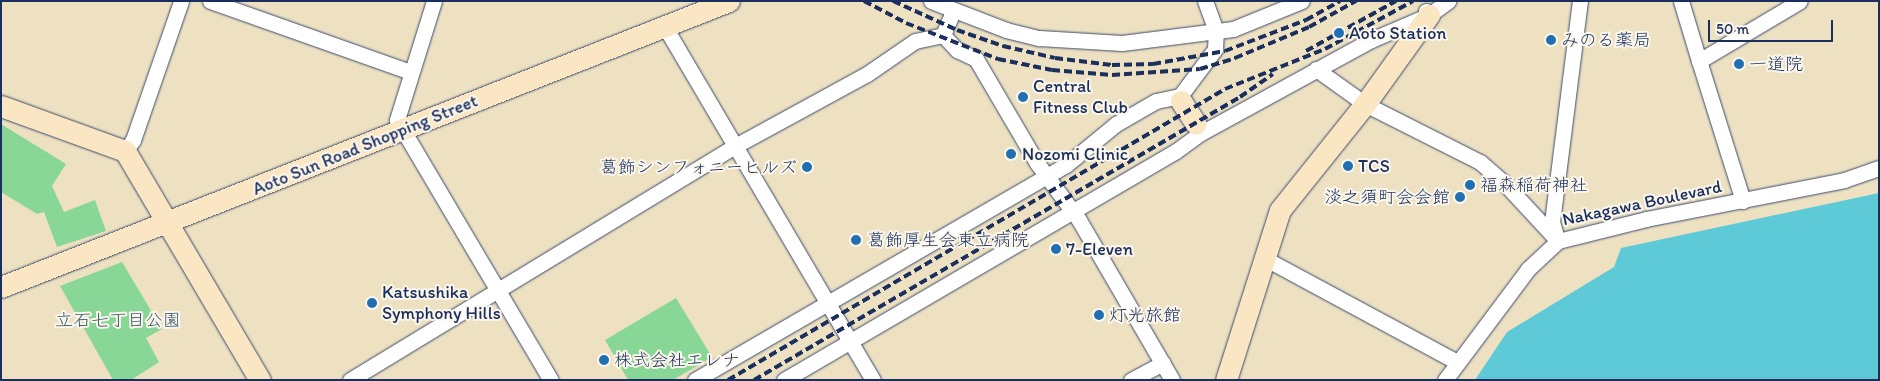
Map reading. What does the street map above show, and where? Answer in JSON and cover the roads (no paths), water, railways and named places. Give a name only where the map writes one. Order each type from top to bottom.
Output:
[{"type":"street","points":[[125,151],[133,140],[180,1]]},
{"type":"street","points":[[210,1],[410,72]]},
{"type":"street","points":[[434,1],[396,114],[403,129],[552,380]]},
{"type":"street","name":"Aoto Sun Road Shopping Street","points":[[1,288],[729,1]]},
{"type":"street","points":[[932,1],[953,11],[1006,30],[1065,41],[1122,43],[1233,29],[1302,1]]},
{"type":"street","points":[[1181,99],[1215,49],[1216,31],[1205,1]]},
{"type":"street","points":[[784,380],[1176,151],[1199,129],[1216,128],[1316,68],[1448,1]]},
{"type":"street","points":[[1558,241],[1552,222],[1580,1]]},
{"type":"street","points":[[1681,1],[1743,201]]},
{"type":"street","points":[[1699,61],[1800,1]]},
{"type":"street","points":[[943,35],[953,11]]},
{"type":"street","points":[[1226,380],[1264,258],[1283,205],[1365,104],[1427,13]]},
{"type":"street","points":[[665,27],[873,380]]},
{"type":"street","points":[[350,380],[500,292],[735,146],[867,74],[915,41],[943,35]]},
{"type":"street","points":[[943,35],[957,50],[976,58],[1037,163],[1072,211],[1172,380]]},
{"type":"street","points":[[1316,68],[1365,104],[1480,162],[1506,184],[1558,241]]},
{"type":"street","points":[[1181,99],[1199,129]]},
{"type":"street","points":[[695,380],[827,302],[838,299],[1066,165],[1116,124],[1156,101],[1181,99]]},
{"type":"street","points":[[1,106],[125,151],[260,380]]},
{"type":"street","name":"Nakagawa Boulevard","points":[[1445,380],[1528,269],[1558,241],[1576,234],[1844,180],[1879,168]]},
{"type":"street","points":[[1264,258],[1458,362]]},
{"type":"street","points":[[1131,380],[1163,363]]},
{"type":"water","points":[[1879,193],[1879,380],[1475,380],[1507,332],[1614,267],[1621,248]]},
{"type":"railway","points":[[864,1],[906,23],[998,59],[1052,70],[1112,75],[1200,69],[1235,58],[1309,27],[1356,1]]},
{"type":"railway","points":[[893,1],[957,30],[1003,46],[1055,58],[1112,65],[1153,64],[1225,51],[1306,20],[1340,1]]},
{"type":"railway","points":[[1306,51],[1396,1]]},
{"type":"railway","points":[[728,380],[1225,89],[1325,49],[1413,1]]},
{"type":"railway","points":[[754,380],[1240,97],[1273,74]]},
{"type":"place","name":"Aoto Station","points":[[1339,33]]},
{"type":"place","name":"みのる薬局","points":[[1551,40]]},
{"type":"place","name":"一道院","points":[[1739,64]]},
{"type":"place","name":"Central Fitness Club","points":[[1023,97]]},
{"type":"place","name":"Nozomi Clinic","points":[[1011,154]]},
{"type":"place","name":"TCS","points":[[1348,166]]},
{"type":"place","name":"葛飾シンフォニーヒルズ","points":[[807,167]]},
{"type":"place","name":"福森稲荷神社","points":[[1470,185]]},
{"type":"place","name":"淡之須町会会館","points":[[1460,197]]},
{"type":"place","name":"葛飾厚生会東立病院","points":[[856,240]]},
{"type":"place","name":"7-Eleven","points":[[1056,249]]},
{"type":"place","name":"Katsushika Symphony Hills","points":[[372,303]]},
{"type":"place","name":"灯光旅館","points":[[1099,315]]},
{"type":"place","name":"株式会社エレナ","points":[[604,360]]},
{"type":"park label","name":"立石七丁目公園","points":[[118,320]]}]
